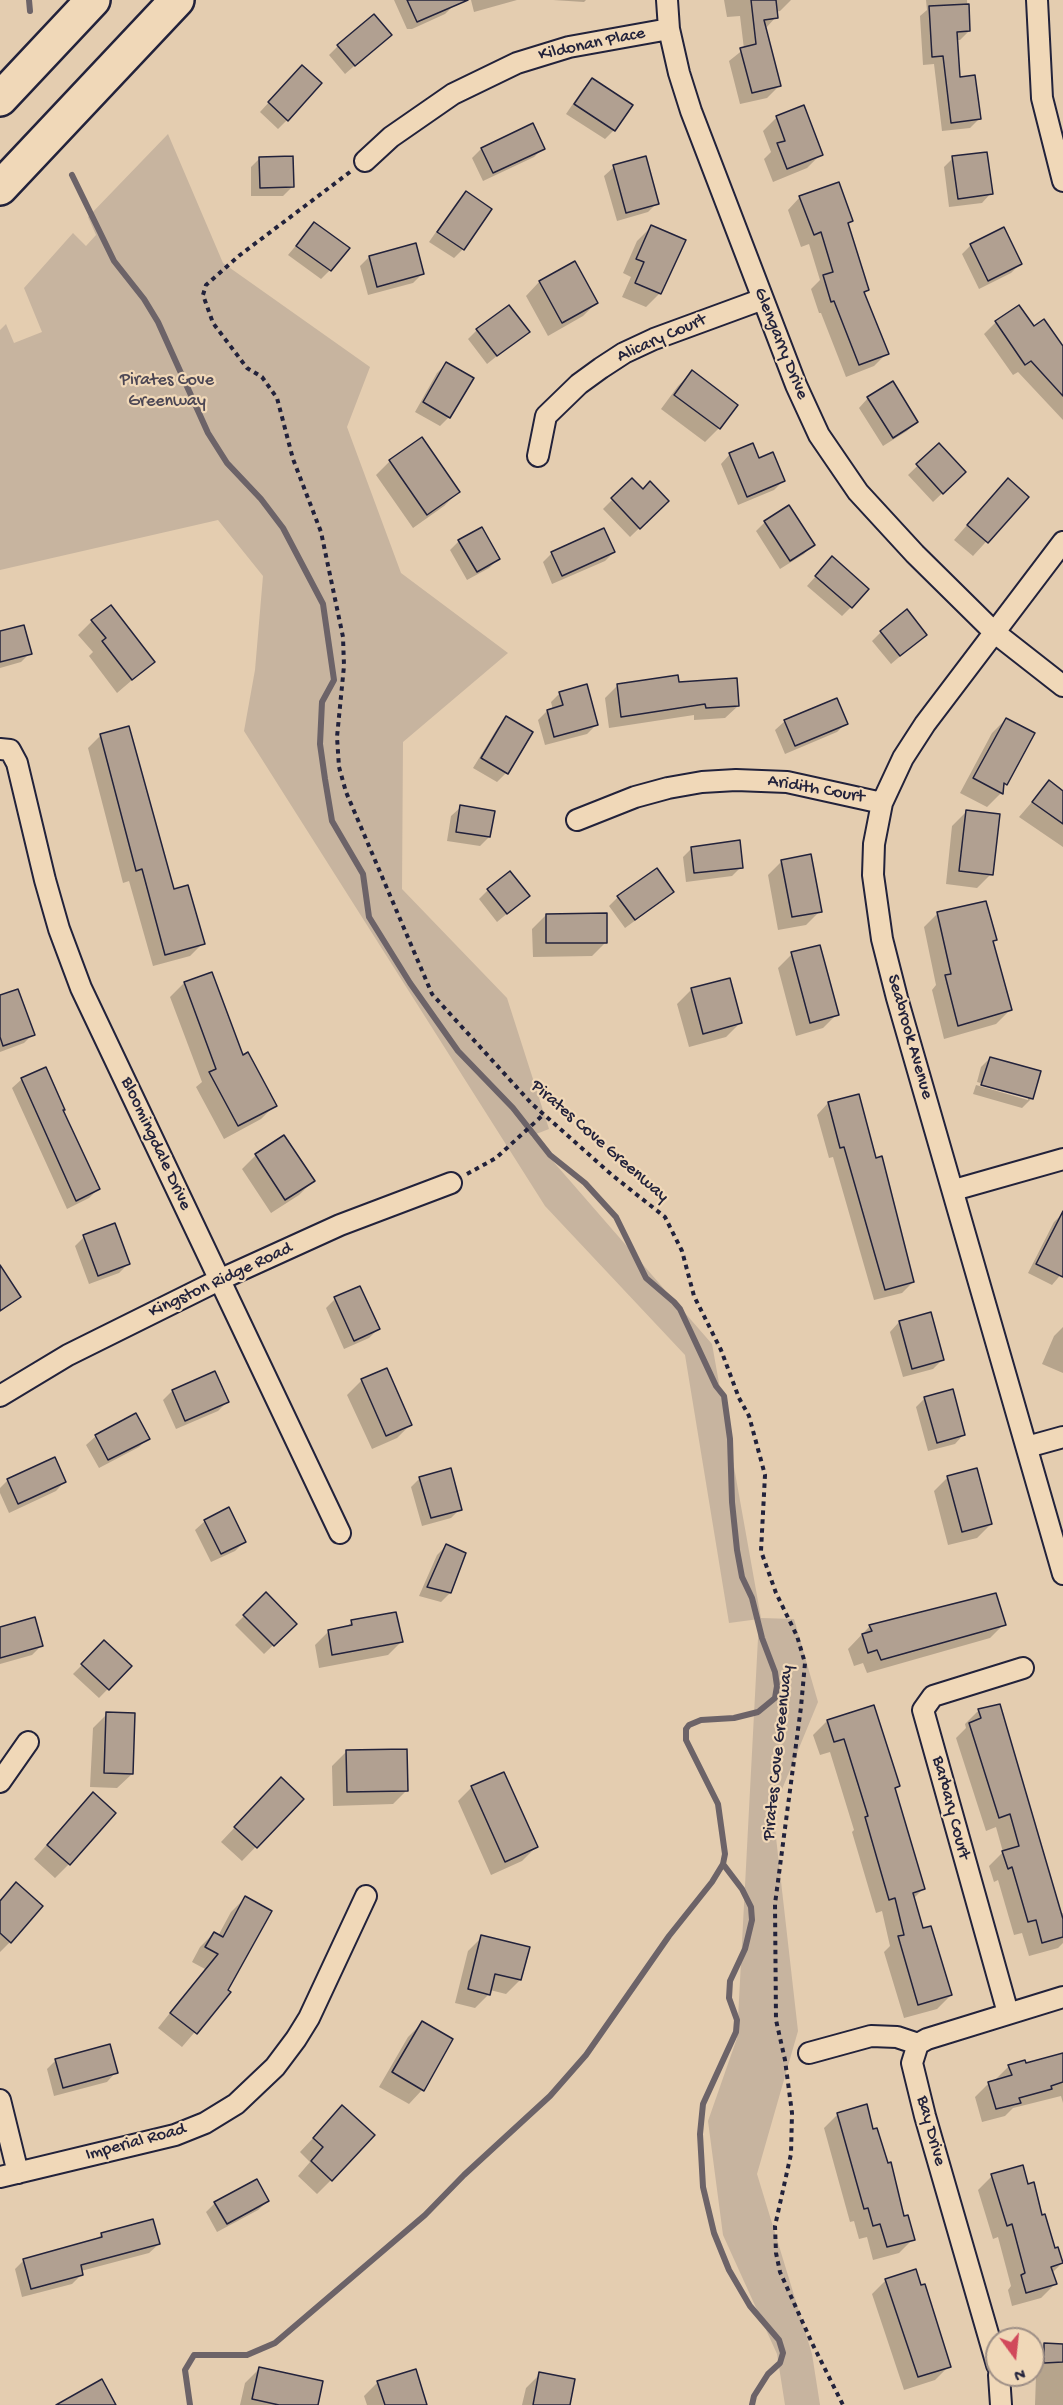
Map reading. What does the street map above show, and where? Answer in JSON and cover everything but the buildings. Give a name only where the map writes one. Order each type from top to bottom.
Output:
[{"type":"highway","points":[[0,99],[93,0]]},
{"type":"highway","points":[[0,188],[177,0]]},
{"type":"street","name":"Glengarry Drive","points":[[668,0],[669,29],[691,111],[807,411],[831,455],[858,492],[915,554],[994,632],[1063,686]]},
{"type":"street","points":[[1038,0],[1042,98],[1063,181]]},
{"type":"street","name":"Kildonan Place","points":[[365,161],[391,137],[453,93],[517,63],[569,47],[669,29]]},
{"type":"street","name":"Alicary Court","points":[[538,456],[546,416],[573,389],[601,368],[624,353],[654,339],[762,299]]},
{"type":"street","name":"Seabrook Avenue","points":[[1063,543],[925,724],[903,758],[882,803],[874,844],[873,875],[876,912],[897,999],[1063,1574]]},
{"type":"street","name":"Bloomingdale Drive","points":[[0,749],[10,750],[16,763],[59,929],[81,988],[340,1533]]},
{"type":"street","name":"Aridith Court","points":[[577,820],[635,797],[668,788],[724,780],[787,782],[882,803]]},
{"type":"street","points":[[954,1190],[1063,1159]]},
{"type":"street","name":"Kingston Ridge Road","points":[[0,1396],[68,1355],[219,1280],[340,1225],[451,1183]]},
{"type":"street","points":[[1027,1447],[1063,1437]]},
{"type":"street","name":"Barbary Court","points":[[1008,2013],[923,1710],[933,1696],[1023,1668]]},
{"type":"street","points":[[0,1782],[27,1742]]},
{"type":"street","name":"Imperial Road","points":[[9,2175],[175,2135],[205,2123],[236,2104],[275,2067],[296,2039],[309,2018],[366,1896]]},
{"type":"street","points":[[808,2054],[871,2036],[897,2037],[918,2044],[927,2039],[1063,1997]]},
{"type":"street","name":"Bay Drive","points":[[918,2044],[912,2063],[928,2127],[986,2327]]},
{"type":"street","points":[[0,2100],[9,2175]]},
{"type":"street","points":[[1000,2387],[1001,2405]]},
{"type":"path","name":"Pirates Cove Greenway","points":[[365,161],[240,255],[206,285],[203,295],[213,323],[247,368],[262,376],[277,398],[293,459],[321,532],[343,637],[344,666],[337,737],[339,767],[346,792],[432,994],[544,1114],[612,1175],[665,1217],[682,1251],[694,1296],[721,1350],[739,1398],[749,1416],[765,1476],[761,1551],[776,1593],[798,1636],[805,1663],[775,1904],[776,2020],[785,2060],[792,2113],[791,2154],[775,2226],[776,2253],[780,2272],[843,2405]]},
{"type":"path","points":[[451,1183],[496,1158],[544,1114]]},
{"type":"green space","name":"Pirates Cove Greenway","points":[[168,134],[223,263],[370,367],[347,427],[401,573],[508,653],[403,742],[402,889],[507,998],[549,1129],[531,1136],[712,1344],[761,1618],[794,1619],[818,1702],[773,1811],[798,2031],[757,2174],[812,2354],[820,2405],[785,2405],[777,2354],[723,2235],[708,2121],[737,2038],[759,1619],[729,1623],[685,1355],[545,1206],[244,731],[255,670],[263,576],[218,520],[0,570],[0,330],[6,324],[14,343],[42,332],[24,288],[73,233],[86,246],[96,235],[88,217]]},
{"type":"waterway","points":[[29,0],[30,11]]},
{"type":"waterway","points":[[72,175],[114,261],[144,299],[158,322],[208,433],[227,463],[261,499],[283,528],[323,604],[334,680],[322,702],[320,744],[325,779],[332,821],[363,874],[369,917],[410,983],[458,1051],[513,1108],[550,1155],[585,1183],[616,1217],[646,1278],[680,1309],[716,1386],[724,1396],[730,1439],[732,1502],[737,1550],[742,1577],[752,1598],[762,1638],[775,1672],[777,1686],[775,1698],[758,1712],[734,1718],[701,1720],[689,1725],[686,1729],[686,1740],[718,1804],[725,1854],[723,1864],[712,1882],[669,1936],[586,2055],[550,2096],[464,2175],[425,2215],[275,2343],[247,2355],[194,2355],[185,2370],[190,2405]]},
{"type":"waterway","points":[[723,1864],[742,1889],[751,1907],[752,1920],[745,1949],[730,1981],[729,1998],[737,2020],[736,2032],[703,2104],[700,2134],[703,2187],[714,2233],[729,2270],[750,2306],[779,2340],[783,2353],[780,2363],[768,2374],[754,2396],[752,2405]]}]
